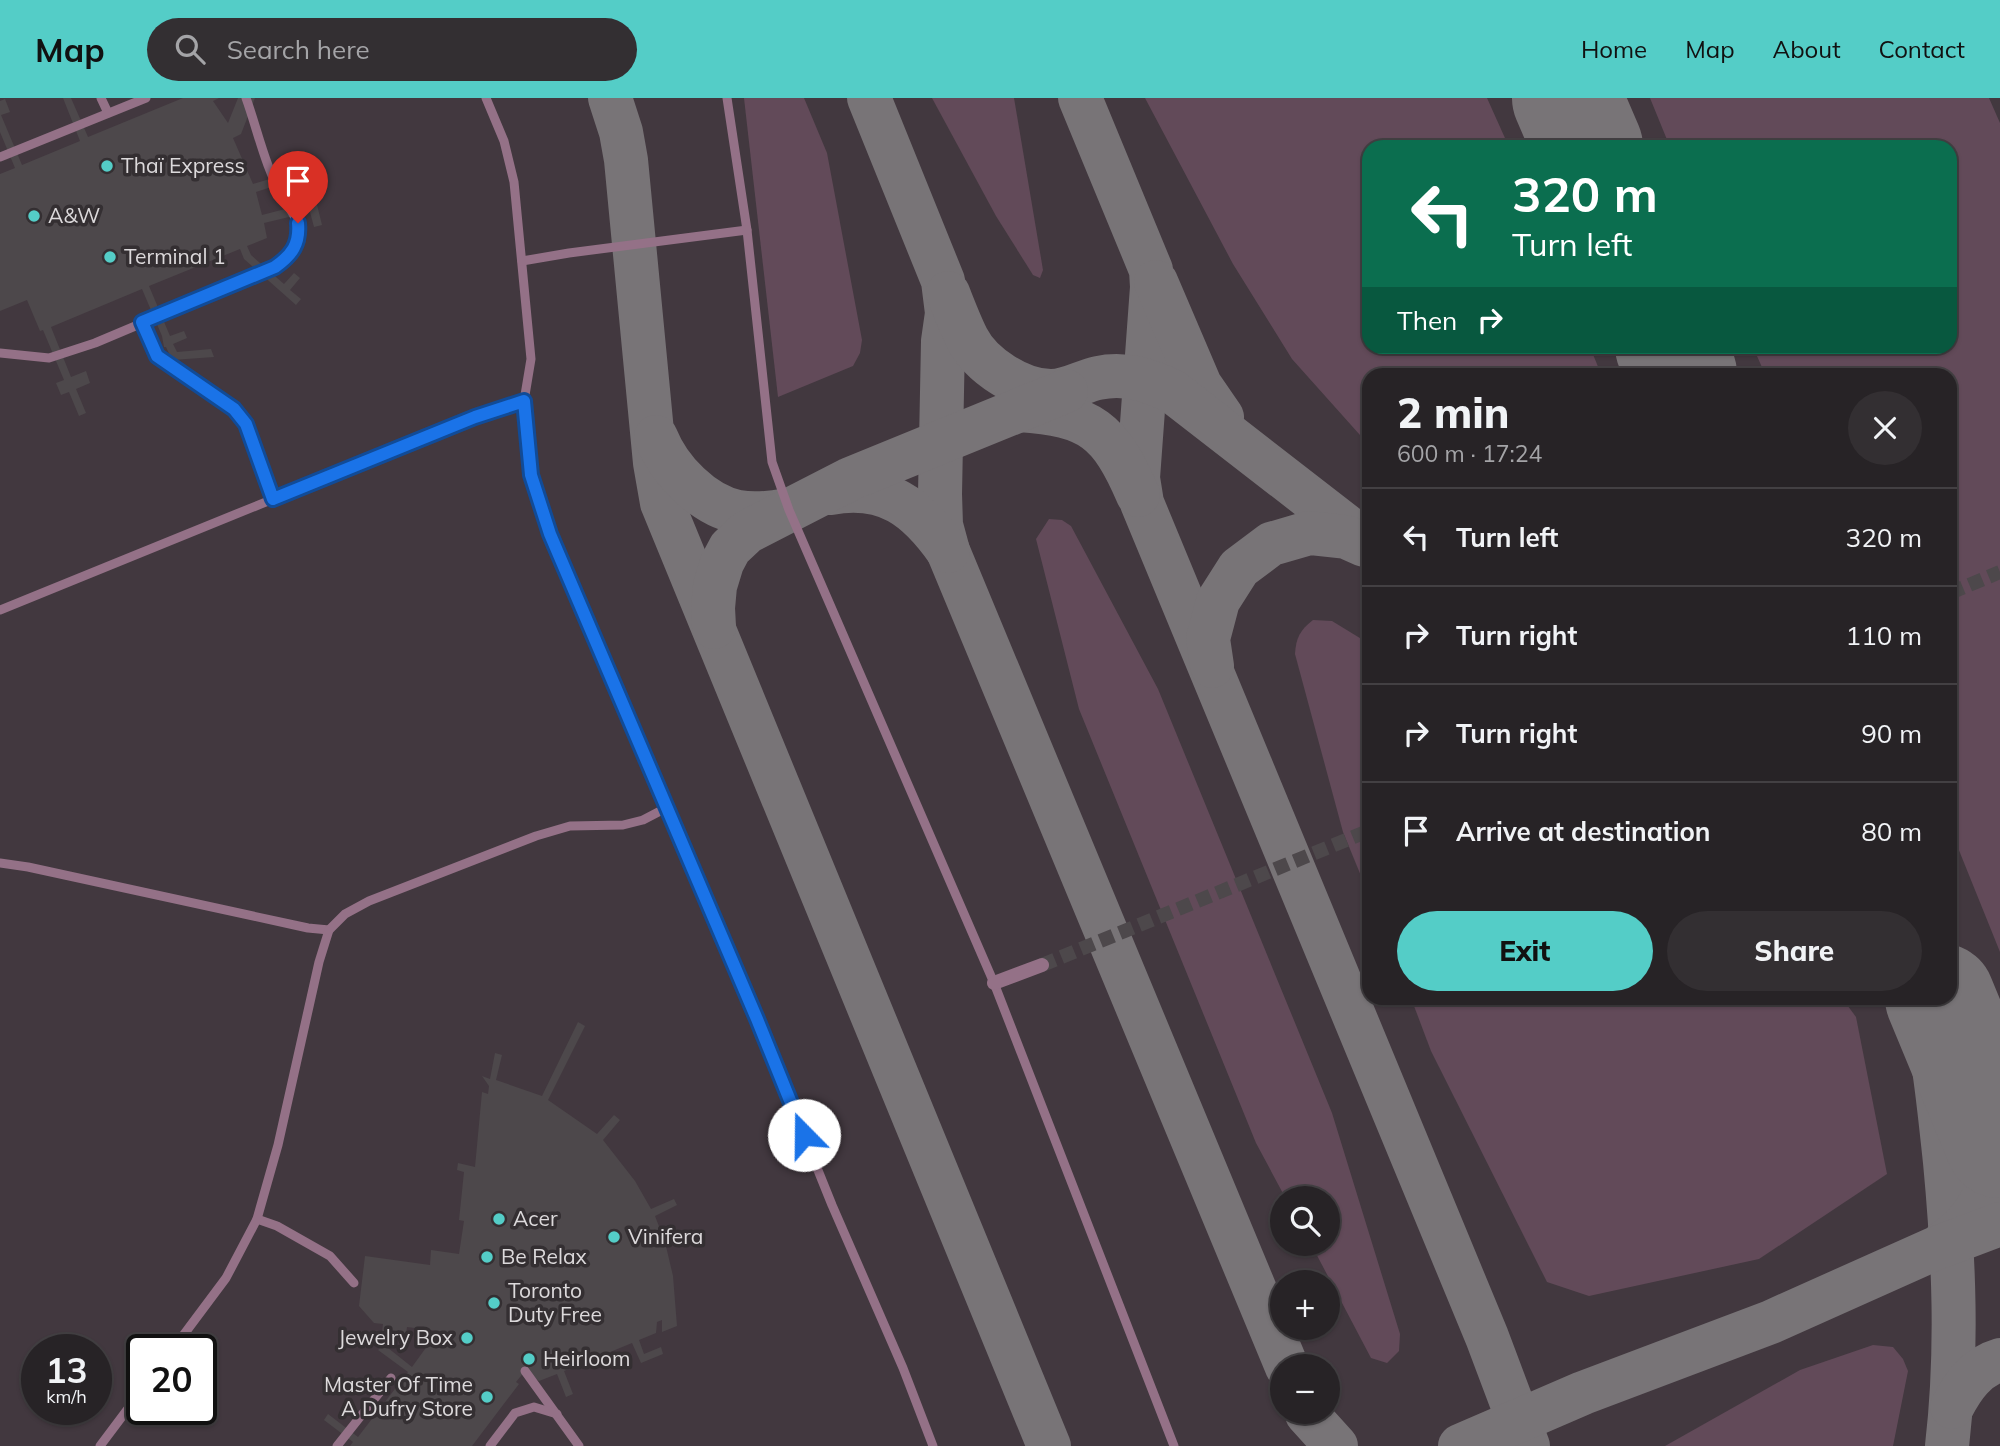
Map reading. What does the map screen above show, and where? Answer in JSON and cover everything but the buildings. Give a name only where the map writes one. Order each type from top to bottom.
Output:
[{"type":"street","points":[[994,983],[1042,965]]},
{"type":"lane","points":[[101,98],[108,113]]},
{"type":"lane","points":[[0,157],[146,98]]},
{"type":"lane","points":[[0,354],[49,358],[95,343],[275,267],[288,258],[296,247],[298,223],[278,191],[246,98]]},
{"type":"lane","points":[[486,98],[504,141],[513,182],[531,359],[524,401],[531,475],[550,534],[757,1019],[933,1446]]},
{"type":"lane","points":[[727,98],[747,230],[772,462],[789,510],[994,983],[1174,1446]]},
{"type":"lane","points":[[522,261],[747,230]]},
{"type":"lane","points":[[142,322],[157,356],[234,409],[246,424],[273,499]]},
{"type":"lane","points":[[0,610],[475,417],[524,401]]},
{"type":"lane","points":[[184,1334],[226,1278],[257,1219],[278,1145],[319,962],[329,930],[345,915],[369,901],[536,836],[570,826],[623,825],[643,820],[666,808]]},
{"type":"lane","points":[[0,863],[308,928],[329,930]]},
{"type":"lane","points":[[257,1219],[277,1226],[330,1256],[354,1283]]},
{"type":"lane","points":[[526,1371],[579,1446]]},
{"type":"lane","points":[[337,1446],[391,1378]]},
{"type":"lane","points":[[490,1446],[515,1413],[534,1407],[556,1414]]},
{"type":"lane","points":[[100,1446],[126,1411]]},
{"type":"shaded area","points":[[0,98],[2000,98],[2000,1446],[0,1446]]},
{"type":"shaded area","points":[[744,98],[804,98],[827,153],[862,340],[860,353],[853,366],[778,397]]},
{"type":"shaded area","points":[[932,98],[1014,98],[1043,270],[1040,278],[1033,275],[996,216]]},
{"type":"shaded area","points":[[1145,98],[1487,98],[1506,140],[1362,140],[1362,354],[1593,354],[1599,368],[1362,368],[1362,437],[1292,359],[1233,264]]},
{"type":"shaded area","points":[[1650,98],[1989,98],[2000,123],[2000,952],[1957,845],[1957,368],[1762,368],[1756,354],[1957,354],[1957,140],[1667,140]]},
{"type":"shaded area","points":[[1049,519],[1062,520],[1071,526],[1158,689],[1332,1113],[1400,1334],[1399,1351],[1387,1363],[1371,1358],[1340,1299],[1340,1270],[1325,1270],[1317,1256],[1340,1256],[1340,1186],[1279,1186],[1256,1143],[1079,709],[1036,539]]},
{"type":"shaded area","points":[[1313,620],[1332,621],[1362,639],[1362,878],[1343,832],[1295,654],[1296,643],[1305,627]]},
{"type":"shaded area","points":[[1414,1005],[1847,1005],[1856,1017],[1887,1174],[1759,1259],[1589,1296],[1547,1282],[1431,1051]]},
{"type":"shaded area","points":[[1873,1345],[1893,1347],[1903,1359],[1908,1371],[1893,1446],[1665,1446],[1800,1370]]},
{"type":"taxiway","points":[[610,98],[621,132],[626,160],[655,463],[662,503],[1049,1446]]},
{"type":"taxiway","points":[[869,98],[943,281],[947,313],[943,341],[940,494],[941,525],[948,551],[1282,1354]]},
{"type":"taxiway","points":[[1080,98],[1151,270],[1138,478],[1142,503],[1487,1337],[1528,1446]]},
{"type":"taxiway","points":[[1156,282],[1200,385],[1222,417]]},
{"type":"taxiway","points":[[948,293],[973,348],[1003,375],[1039,390],[1063,389],[1098,378],[1118,376],[1145,380],[1172,391],[1362,538]]},
{"type":"taxiway","points":[[714,627],[715,586],[722,563],[730,548],[747,532],[850,479],[1066,391]]},
{"type":"taxiway","points":[[1019,410],[1064,416],[1095,430],[1118,455],[1138,495]]},
{"type":"taxiway","points":[[656,437],[678,473],[712,502],[744,513],[787,510]]},
{"type":"taxiway","points":[[830,493],[850,491],[884,495],[912,511],[948,551]]},
{"type":"taxiway","points":[[1212,666],[1208,639],[1218,601],[1239,568],[1271,544],[1309,533],[1346,537],[1362,544]]},
{"type":"taxiway","points":[[1922,1005],[1936,1079],[1951,1233],[1954,1339],[1947,1446]]},
{"type":"taxiway","points":[[1944,1242],[1974,1213],[1987,1189],[1994,1147],[1988,1114],[2000,1130]]},
{"type":"taxiway","points":[[1460,1446],[1583,1393],[1771,1322],[1934,1249],[2000,1224]]},
{"type":"taxiway","points":[[1952,1407],[1977,1372],[2000,1360]]},
{"type":"taxiway","points":[[1316,1424],[1336,1446]]},
{"type":"runway","points":[[1567,98],[1585,140]]},
{"type":"runway","points":[[1673,354],[1679,368]]},
{"type":"runway","points":[[1943,1005],[2000,1143]]},
{"type":"tunnel","points":[[1957,590],[2000,572]]},
{"type":"tunnel","points":[[1042,965],[1362,833]]},
{"type":"place","name":"Thaï Express","points":[[107,166]]},
{"type":"place","name":"A&W","points":[[34,216]]},
{"type":"place","name":"Terminal 1","points":[[110,257]]},
{"type":"place","name":"Acer","points":[[499,1219]]},
{"type":"place","name":"Vinifera","points":[[614,1237]]},
{"type":"place","name":"Be Relax","points":[[487,1257]]},
{"type":"place","name":"Toronto Duty Free","points":[[494,1303]]},
{"type":"place","name":"Jewelry Box","points":[[467,1338]]},
{"type":"place","name":"Heirloom","points":[[529,1359]]},
{"type":"place","name":"Master Of Time A Dufry Store","points":[[487,1397]]},
{"type":"route","points":[[298,223],[296,247],[288,258],[275,267],[142,322],[157,356],[234,409],[246,424],[273,499],[475,417],[524,401],[531,475],[550,534],[804,1135]]}]
